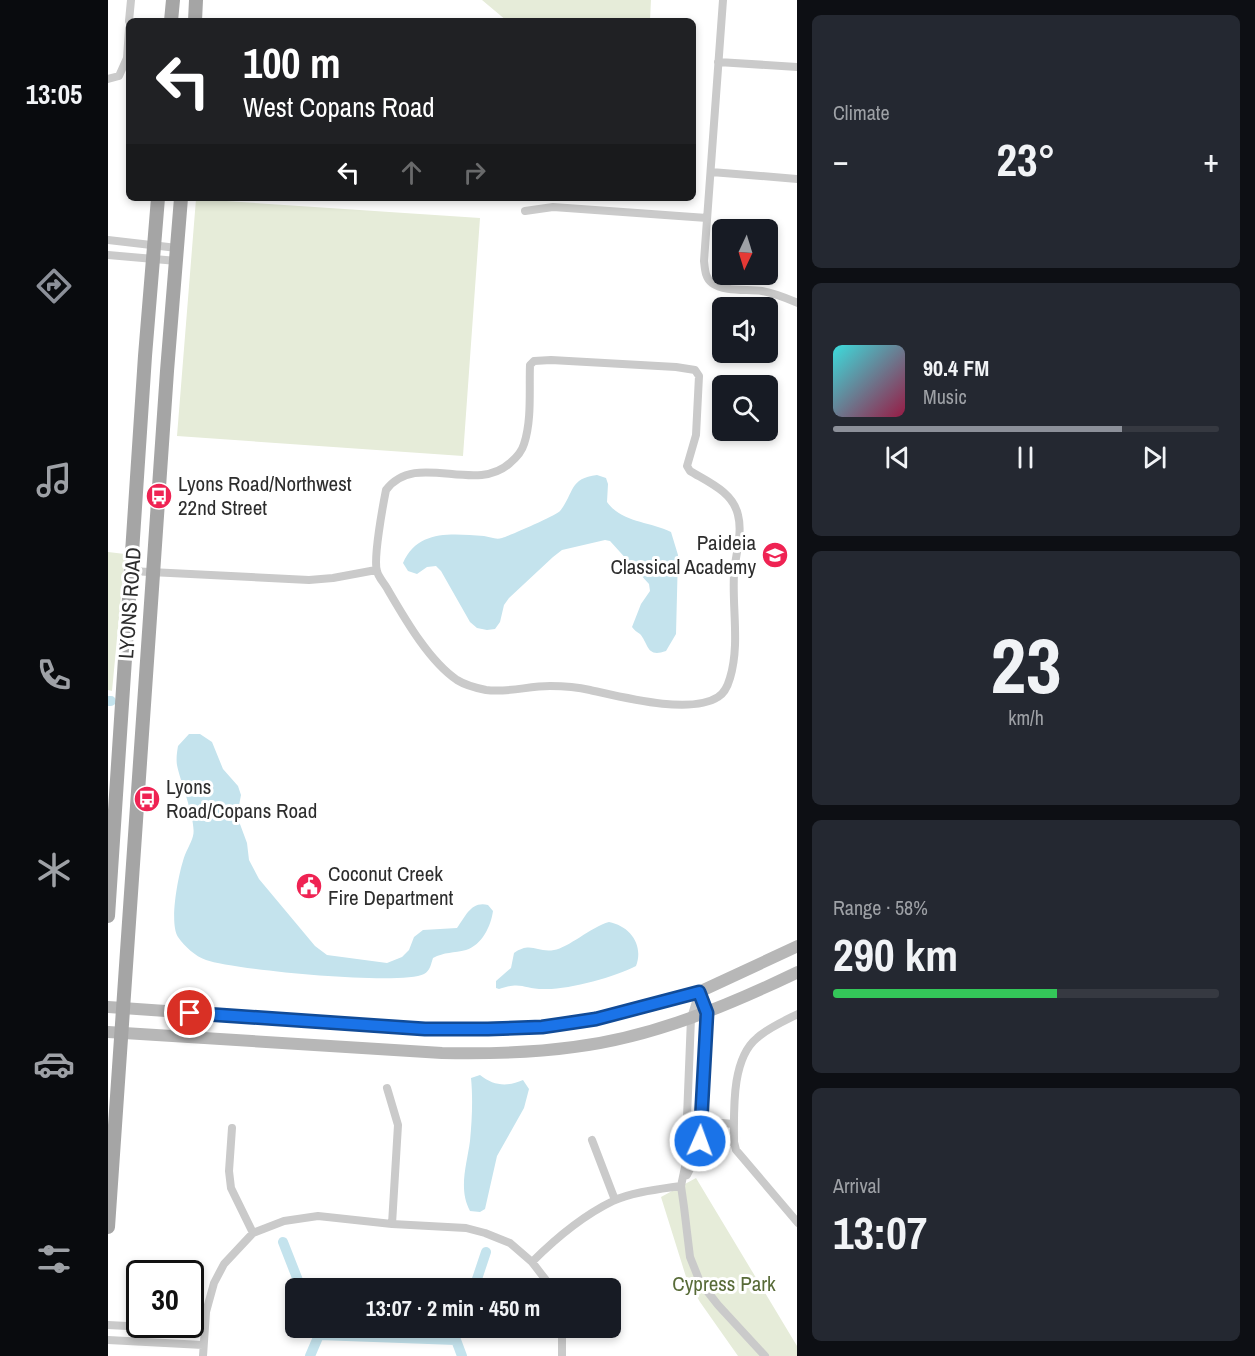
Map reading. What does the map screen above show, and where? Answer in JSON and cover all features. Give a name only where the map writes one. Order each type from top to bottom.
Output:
[{"type":"main road","points":[[171,18],[173,0]]},
{"type":"main road","points":[[195,18],[196,0]]},
{"type":"main road","name":"LYONS ROAD","points":[[108,916],[130,571],[158,201]]},
{"type":"main road","name":"LYONS ROAD","points":[[108,1227],[181,201]]},
{"type":"main road","points":[[108,1007],[425,1029],[542,1027],[596,1019],[699,992],[797,946]]},
{"type":"main road","points":[[108,1032],[423,1053],[490,1054],[575,1047],[652,1031],[707,1013],[797,972]]},
{"type":"street","points":[[129,18],[131,0]]},
{"type":"street","points":[[723,0],[704,261],[707,278],[713,284],[723,287],[764,291],[797,303]]},
{"type":"street","points":[[108,79],[119,76],[126,60]]},
{"type":"street","points":[[718,62],[797,68]]},
{"type":"street","points":[[711,172],[797,179]]},
{"type":"street","points":[[525,211],[553,207],[707,218]]},
{"type":"street","points":[[108,240],[154,253],[177,254]]},
{"type":"street","points":[[108,255],[177,254]]},
{"type":"street","points":[[534,361],[676,367],[695,370],[699,376],[696,435],[687,466],[690,471],[725,493],[732,501],[738,515],[740,529],[734,575],[731,677],[720,696],[698,705],[624,699],[572,687],[548,686],[509,691],[487,690],[470,686],[458,681],[433,657],[376,570],[386,490],[393,480],[405,474],[421,473],[489,475],[504,469],[515,459],[524,445],[528,426],[530,365],[534,361]]},
{"type":"street","points":[[130,571],[309,580],[376,570]]},
{"type":"street","points":[[681,1186],[694,1161],[700,1141],[707,1013],[699,992]]},
{"type":"street","points":[[699,992],[691,1018],[685,1167],[681,1186],[690,1257],[700,1282],[765,1356]]},
{"type":"street","points":[[797,1015],[758,1037],[747,1051],[736,1079],[734,1124],[736,1150],[797,1219]]},
{"type":"street","points":[[387,1088],[398,1125],[392,1224]]},
{"type":"street","points":[[687,1120],[734,1124]]},
{"type":"street","points":[[232,1128],[229,1171],[231,1188],[253,1233]]},
{"type":"street","points":[[592,1140],[615,1200]]},
{"type":"street","points":[[686,1140],[734,1142]]},
{"type":"street","points":[[532,1262],[576,1222],[615,1200],[681,1186]]},
{"type":"street","points":[[204,1330],[214,1283],[224,1264],[253,1233],[284,1221],[318,1216],[392,1224],[466,1228],[510,1243],[532,1262],[544,1278]]},
{"type":"street","points":[[108,1324],[126,1325]]},
{"type":"street","points":[[203,1338],[203,1356]]},
{"type":"street","points":[[562,1338],[562,1356]]},
{"type":"street","points":[[108,1340],[203,1345]]},
{"type":"green space","points":[[482,0],[651,0],[650,18],[503,18]]},
{"type":"green space","points":[[196,201],[480,218],[463,456],[177,436]]},
{"type":"green space","points":[[108,552],[125,554],[112,691],[108,690]]},
{"type":"green space","name":"Cypress Park","points":[[696,1178],[797,1346],[797,1356],[738,1356],[687,1280],[661,1197]]},
{"type":"water","points":[[597,475],[606,478],[607,502],[613,509],[628,518],[671,532],[678,555],[676,634],[666,651],[655,653],[651,651],[640,634],[632,627],[641,604],[650,591],[649,584],[610,541],[605,540],[562,550],[509,598],[504,605],[500,622],[495,629],[487,630],[477,628],[470,622],[436,566],[427,567],[417,574],[408,571],[403,563],[417,544],[427,539],[460,535],[500,539],[551,517],[560,511],[581,479]]},
{"type":"water","points":[[189,734],[200,734],[212,742],[223,769],[238,786],[241,795],[237,816],[247,843],[249,860],[259,879],[315,946],[327,955],[387,963],[402,957],[409,950],[414,937],[423,930],[457,928],[469,910],[482,904],[488,905],[493,911],[485,934],[472,948],[433,958],[426,973],[409,977],[352,977],[281,972],[222,964],[194,954],[178,937],[174,921],[179,878],[194,830],[177,760],[178,746]]},
{"type":"water","points":[[609,922],[629,932],[637,944],[636,966],[604,978],[554,989],[537,989],[518,985],[496,988],[496,981],[511,968],[514,953],[525,948],[554,950]]},
{"type":"water","points":[[480,1075],[501,1084],[512,1084],[523,1080],[529,1089],[524,1108],[497,1156],[485,1209],[480,1212],[470,1211],[466,1203],[464,1185],[470,1141],[471,1078]]},
{"type":"waterway","points":[[283,1242],[297,1278]]},
{"type":"waterway","points":[[477,1278],[486,1252]]},
{"type":"waterway","points":[[310,1356],[318,1338]]},
{"type":"waterway","points":[[401,1338],[456,1340],[462,1356]]},
{"type":"place","name":"Lyons Road/Northwest 22nd Street","points":[[159,496]]},
{"type":"place","name":"Paideia Classical Academy","points":[[775,555]]},
{"type":"place","name":"Lyons Road/Copans Road","points":[[147,799]]},
{"type":"place","name":"Coconut Creek Fire Department","points":[[309,886]]},
{"type":"route","points":[[190,1013],[425,1029],[542,1027],[596,1019],[699,992],[707,1013],[700,1141]]}]
